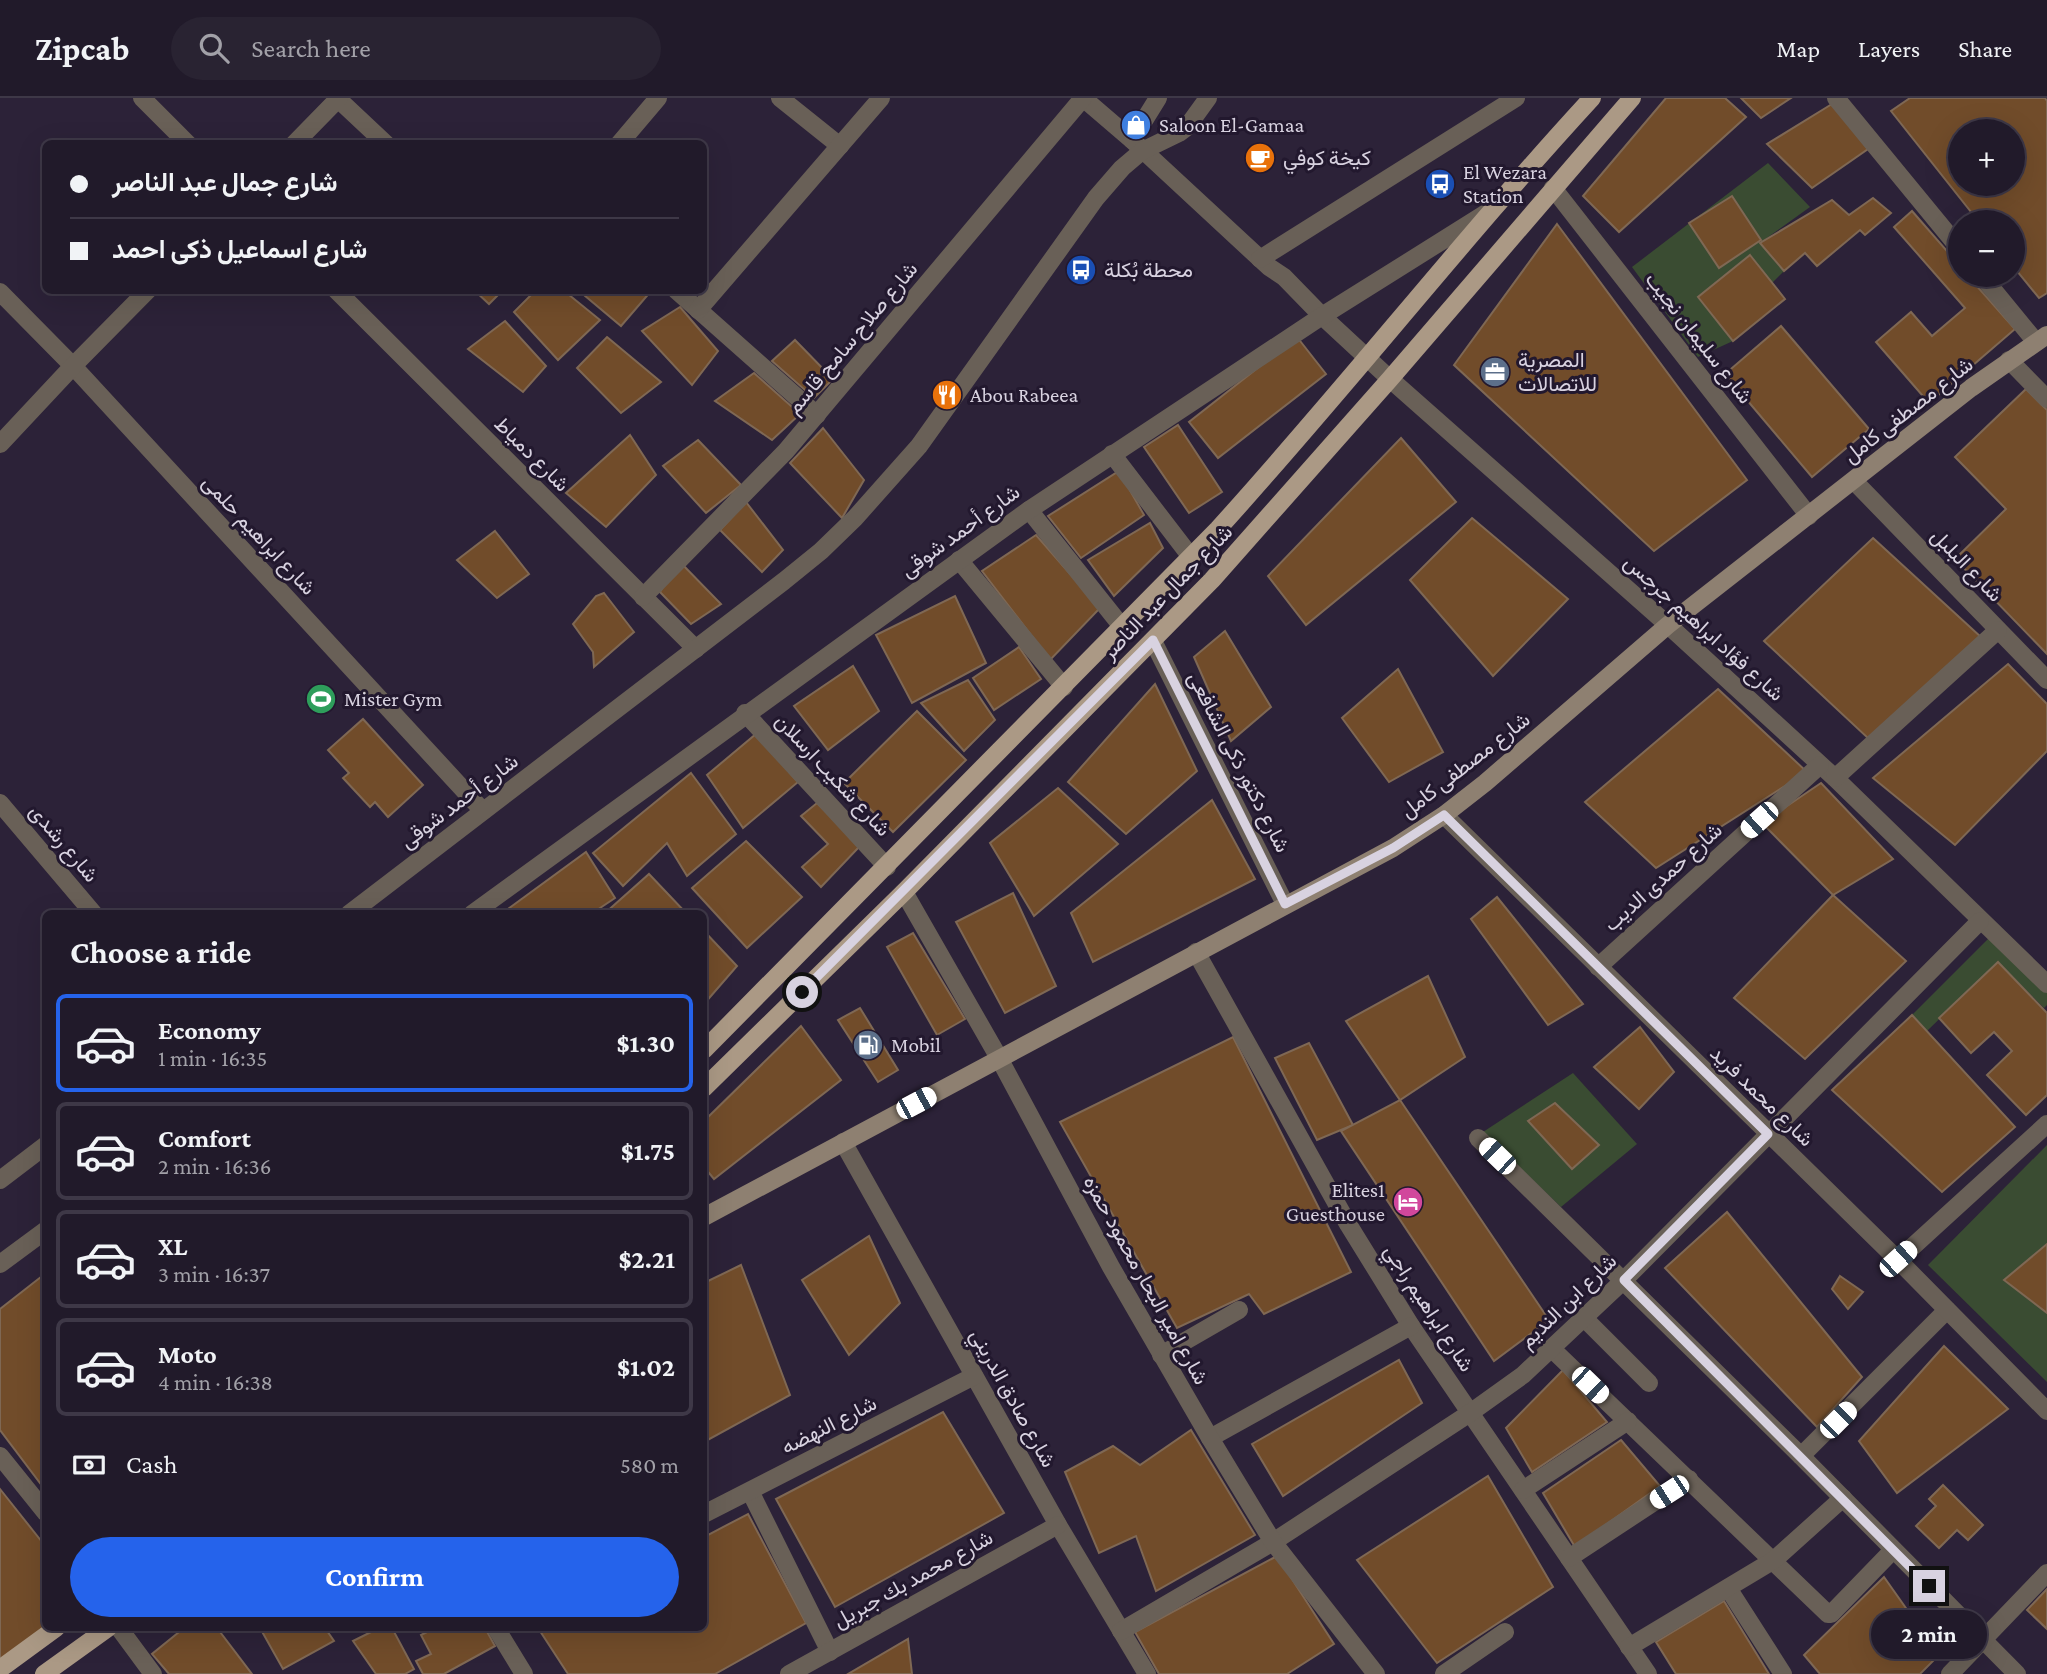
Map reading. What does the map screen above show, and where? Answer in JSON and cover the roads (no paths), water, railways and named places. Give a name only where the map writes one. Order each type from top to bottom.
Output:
[{"type":"main road","name":"شارع جمال عبد الناصر","points":[[707,1085],[904,892],[1246,543],[1632,98]]},
{"type":"main road","name":"شارع جمال عبد الناصر","points":[[707,1047],[1191,557],[1273,468],[1491,210],[1592,100]]},
{"type":"main road","name":"شارع مصطفى كامل","points":[[707,1215],[1393,848],[1444,815],[1485,783],[1668,625],[2041,338]]},
{"type":"main road","points":[[0,1669],[52,1631]]},
{"type":"main road","points":[[44,1674],[104,1631]]},
{"type":"street","points":[[142,98],[184,140]]},
{"type":"street","points":[[622,140],[658,98]]},
{"type":"street","points":[[780,98],[839,146]]},
{"type":"street","points":[[698,310],[881,98]]},
{"type":"street","name":"شارع فؤاد ابراهيم جرجس","points":[[1083,98],[1260,259],[1284,277],[1390,379],[1668,625],[1835,778],[2047,984]]},
{"type":"street","name":"شارع صلاح سامح قاسم","points":[[643,597],[756,483],[817,415],[1083,98]]},
{"type":"street","points":[[1137,145],[1158,98]]},
{"type":"street","points":[[1137,145],[1179,133],[1187,127],[1208,98]]},
{"type":"street","points":[[1260,259],[1516,98]]},
{"type":"street","points":[[1836,98],[1948,234]]},
{"type":"street","points":[[298,140],[339,99],[382,140]]},
{"type":"street","name":"شارع أحمد شوقى","points":[[354,910],[821,551],[888,483],[948,407],[1096,198],[1122,168],[1137,145]]},
{"type":"street","name":"شارع سليمان نجيب","points":[[1553,188],[1809,516]]},
{"type":"street","name":"شارع أحمد شوقى","points":[[477,910],[745,713],[1029,510],[1322,316],[1491,210]]},
{"type":"street","points":[[1992,287],[2041,338]]},
{"type":"street","name":"شارع ابراهيم حلمى","points":[[0,292],[73,366],[483,811]]},
{"type":"street","points":[[0,444],[144,294]]},
{"type":"street","name":"شارع دمياط","points":[[339,294],[696,649]]},
{"type":"street","points":[[680,294],[817,415]]},
{"type":"street","points":[[2009,360],[2047,399]]},
{"type":"street","points":[[1112,454],[1191,557]]},
{"type":"street","name":"شارع البلبل","points":[[1854,481],[2047,680]]},
{"type":"street","points":[[1029,510],[1123,628]]},
{"type":"street","points":[[959,560],[1064,687]]},
{"type":"street","points":[[1835,778],[1998,630]]},
{"type":"street","name":"شارع دكتور ذكى الشافعى","points":[[1153,640],[1285,904]]},
{"type":"street","name":"شارع شكيب ارسلان","points":[[745,713],[887,867]]},
{"type":"street","name":"شارع حمدى الديب","points":[[1598,967],[1820,765]]},
{"type":"street","name":"شارع رشدى","points":[[0,803],[91,910]]},
{"type":"street","name":"شارع محمد فريد","points":[[1444,815],[1898,1259],[2047,1411]]},
{"type":"street","name":"شارع امير البحار محمود حمزه","points":[[904,892],[999,1058],[1111,1267],[1210,1438],[1273,1542],[1376,1674]]},
{"type":"street","name":"شارع ابن النديم","points":[[1121,1631],[1273,1542],[1470,1413],[1523,1375],[1624,1280],[1980,921]]},
{"type":"street","name":"شارع ابراهيم راجي","points":[[1196,952],[1348,1224],[1411,1326],[1648,1674]]},
{"type":"street","points":[[1898,1259],[2047,1124]]},
{"type":"street","points":[[1478,1138],[1801,1456],[2017,1674]]},
{"type":"street","name":"شارع صادق الدريني","points":[[844,1142],[1058,1524],[1147,1674]]},
{"type":"street","points":[[0,1180],[42,1148]]},
{"type":"street","points":[[0,1264],[42,1233]]},
{"type":"street","points":[[1161,1355],[1239,1310]]},
{"type":"street","points":[[1801,1456],[1947,1310]]},
{"type":"street","points":[[1584,1319],[1649,1383]]},
{"type":"street","points":[[1210,1438],[1411,1326]]},
{"type":"street","points":[[1552,1349],[1830,1614],[1893,1550]]},
{"type":"street","name":"شارع النهضه","points":[[707,1512],[974,1376]]},
{"type":"street","points":[[1523,1490],[1628,1421]]},
{"type":"street","points":[[0,1456],[42,1508]]},
{"type":"street","points":[[1569,1558],[1689,1479]]},
{"type":"street","points":[[750,1491],[830,1652]]},
{"type":"street","points":[[1629,1647],[1774,1560],[1843,1498]]},
{"type":"street","name":"شارع محمد بك جبريل","points":[[789,1674],[1058,1524]]},
{"type":"street","points":[[1950,1674],[2047,1573]]},
{"type":"street","points":[[1728,1588],[1783,1674]]},
{"type":"street","points":[[120,1631],[153,1674]]},
{"type":"street","points":[[498,1631],[524,1674]]},
{"type":"street","points":[[1444,1674],[1505,1632]]},
{"type":"place","name":"Saloon El-Gamaa","points":[[1136,125]]},
{"type":"place","name":"كيخة كوفي","points":[[1260,158]]},
{"type":"place","name":"El Wezara Station","points":[[1440,184]]},
{"type":"place","name":"محطة بُكلة","points":[[1081,270]]},
{"type":"place","name":"المصرية للاتصالات","points":[[1495,372]]},
{"type":"place","name":"Abou Rabeea","points":[[947,395]]},
{"type":"place","name":"Mister Gym","points":[[321,699]]},
{"type":"place","name":"Mobil","points":[[868,1045]]},
{"type":"place","name":"Elites1 Guesthouse","points":[[1408,1202]]}]
